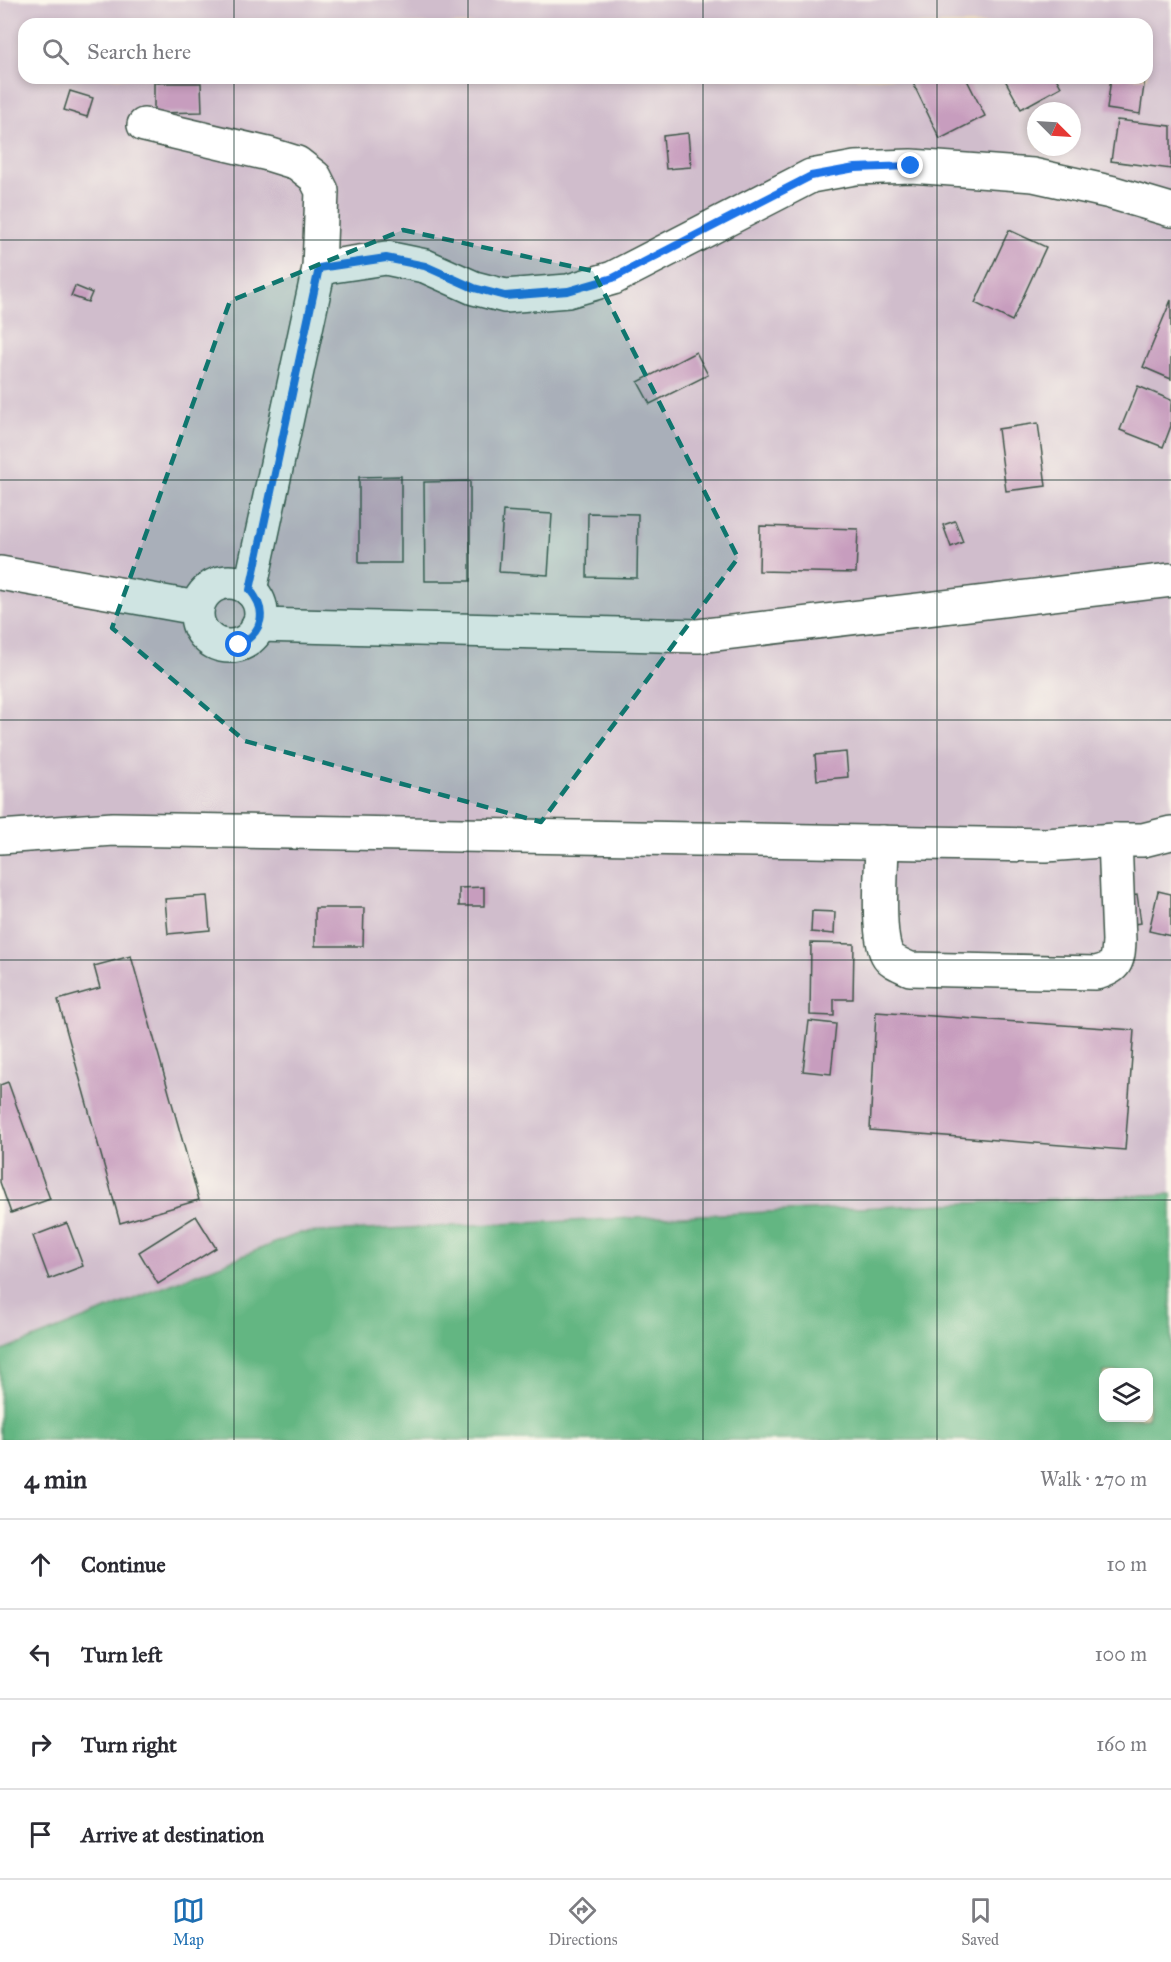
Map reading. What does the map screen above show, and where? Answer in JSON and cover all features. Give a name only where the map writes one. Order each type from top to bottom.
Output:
[{"type":"street","points":[[144,125],[297,163],[315,177],[322,191],[319,268],[250,590]]},
{"type":"street","points":[[319,268],[386,258],[425,266],[474,288],[505,296],[568,291],[613,278],[811,176],[855,168],[911,166],[1033,175],[1110,192],[1171,210]]},
{"type":"street","points":[[0,573],[197,608]]},
{"type":"street","points":[[258,625],[698,636],[1171,580]]},
{"type":"street","points":[[230,582],[241,584],[250,590],[261,609],[256,631],[249,640],[228,647],[207,639],[196,619],[201,597],[218,584],[230,582]]},
{"type":"street","points":[[0,837],[113,829],[1046,845],[1143,840],[1171,832]]},
{"type":"street","points":[[882,842],[881,932],[887,956],[897,963],[910,969],[1096,973],[1108,970],[1115,964],[1118,956],[1115,840]]},
{"type":"highlighted area","points":[[403,230],[593,271],[738,558],[541,822],[245,741],[112,628],[230,301]]},
{"type":"shaded area","points":[[0,0],[1171,0],[1171,1194],[300,1233],[0,1352]]},
{"type":"green space","points":[[1171,1194],[1171,1440],[0,1440],[0,1352],[300,1233]]},
{"type":"building","points":[[154,84],[201,84],[202,112],[154,113]]},
{"type":"building","points":[[913,84],[969,84],[985,116],[940,139]]},
{"type":"building","points":[[1007,84],[1059,84],[1061,87],[1034,102],[1027,102],[1027,106],[1021,109]]},
{"type":"building","points":[[1110,84],[1144,84],[1140,114],[1107,109]]},
{"type":"building","points":[[70,91],[93,98],[87,117],[64,110]]},
{"type":"building","points":[[1117,120],[1171,126],[1171,169],[1111,161]]},
{"type":"building","points":[[688,133],[691,167],[666,169],[663,136]]},
{"type":"building","points":[[1009,230],[1046,247],[1012,321],[975,303]]},
{"type":"building","points":[[75,286],[92,293],[88,302],[71,296]]},
{"type":"building","points":[[1171,300],[1171,379],[1143,367]]},
{"type":"building","points":[[696,352],[708,375],[650,404],[638,382]]},
{"type":"building","points":[[1138,386],[1171,400],[1171,426],[1163,447],[1120,430]]},
{"type":"building","points":[[1038,423],[1046,486],[1006,491],[998,429]]},
{"type":"building","points":[[401,476],[401,563],[359,563],[359,477]]},
{"type":"building","points":[[470,481],[470,581],[425,581],[424,482]]},
{"type":"building","points":[[503,511],[552,514],[548,575],[499,572]]},
{"type":"building","points":[[588,513],[638,514],[637,578],[587,577]]},
{"type":"building","points":[[955,521],[963,542],[951,547],[943,525]]},
{"type":"building","points":[[760,526],[858,529],[856,573],[759,571]]},
{"type":"building","points":[[846,752],[848,777],[817,780],[815,755]]},
{"type":"building","points":[[484,887],[484,906],[459,906],[459,888]]},
{"type":"building","points":[[1158,891],[1171,894],[1171,936],[1149,931]]},
{"type":"building","points":[[1137,894],[1141,923],[1125,925],[1121,896]]},
{"type":"building","points":[[207,896],[210,930],[168,934],[165,899]]},
{"type":"building","points":[[315,908],[364,908],[363,946],[315,946]]},
{"type":"building","points":[[812,911],[835,912],[834,934],[811,932]]},
{"type":"building","points":[[811,943],[854,944],[853,999],[834,999],[834,1016],[810,1015]]},
{"type":"building","points":[[131,956],[199,1200],[120,1223],[58,1000],[100,988],[94,966]]},
{"type":"building","points":[[876,1012],[1134,1030],[1125,1150],[870,1130]]},
{"type":"building","points":[[809,1021],[836,1024],[831,1074],[803,1071]]},
{"type":"building","points":[[8,1082],[50,1199],[11,1213],[0,1182],[0,1085]]},
{"type":"building","points":[[196,1216],[216,1248],[158,1284],[139,1252]]},
{"type":"building","points":[[67,1223],[83,1266],[49,1279],[33,1236]]},
{"type":"route","points":[[239,645],[249,640],[260,621],[261,609],[250,590],[319,268],[386,258],[425,266],[474,288],[505,296],[568,291],[613,278],[811,176],[855,168],[911,166]]}]
